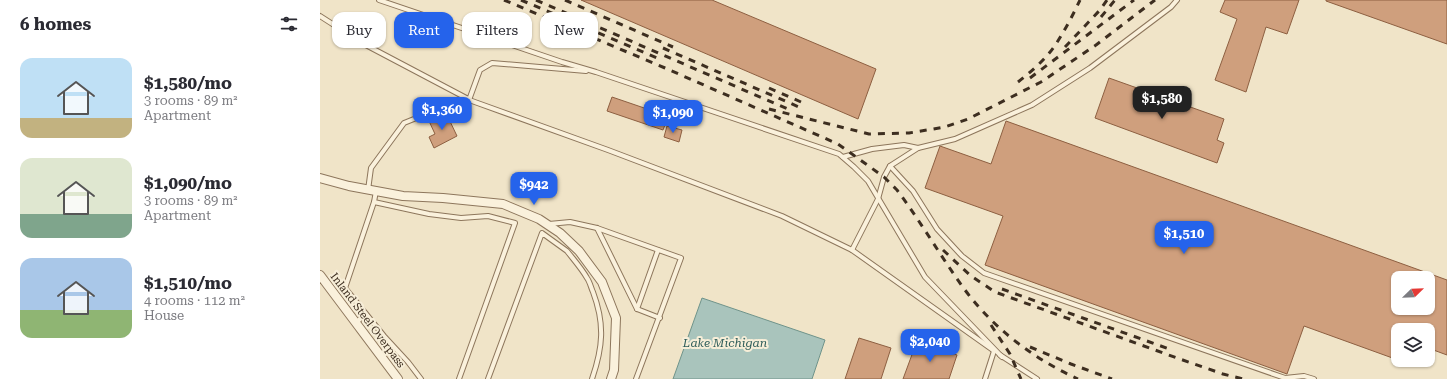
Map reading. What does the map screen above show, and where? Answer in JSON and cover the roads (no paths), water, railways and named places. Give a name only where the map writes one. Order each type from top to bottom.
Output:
[{"type":"street","points":[[320,178],[349,186],[403,196],[503,204],[539,219],[547,224],[580,251],[602,282],[616,318],[614,370],[611,379]]},
{"type":"street","name":"Inland Steel Overpass","points":[[320,275],[398,379]]},
{"type":"lane","points":[[379,0],[839,154],[854,166],[868,181],[925,277],[1002,357]]},
{"type":"lane","points":[[852,250],[878,199],[884,177],[890,166],[918,148],[955,139],[1032,104],[1090,68],[1171,7],[1177,0]]},
{"type":"lane","points":[[320,16],[362,43],[467,99],[608,150],[782,216],[852,250],[994,352],[1037,379]]},
{"type":"lane","points":[[421,379],[408,362],[365,314],[345,288],[374,202],[371,168],[404,123],[467,99],[480,70],[492,63],[596,72]]},
{"type":"lane","points":[[842,157],[872,149],[904,145],[918,148]]},
{"type":"lane","points":[[890,166],[913,191],[937,229],[962,256],[984,273],[1285,378],[1304,376],[1314,379]]},
{"type":"lane","points":[[374,202],[429,214],[461,218],[488,216],[515,224],[459,379]]},
{"type":"lane","points":[[547,224],[570,222],[597,228],[681,258],[660,318],[636,379]]},
{"type":"lane","points":[[597,228],[637,309],[660,318]]},
{"type":"lane","points":[[488,379],[542,233],[567,251],[587,278],[598,306],[602,329],[599,358],[592,379]]},
{"type":"lane","points":[[637,309],[658,250]]},
{"type":"lane","points":[[356,324],[365,314]]},
{"type":"lane","points":[[985,379],[994,352]]},
{"type":"water","name":"Lake Michigan","points":[[702,298],[825,340],[812,379],[673,379]]},
{"type":"railway","points":[[504,0],[665,68],[838,144],[884,177],[897,190],[965,290],[989,318],[1016,342],[1046,362],[1078,379]]},
{"type":"railway","points":[[521,0],[657,58]]},
{"type":"railway","points":[[536,0],[790,110]]},
{"type":"railway","points":[[565,0],[673,47]]},
{"type":"railway","points":[[1018,82],[1048,55],[1066,28],[1080,0]]},
{"type":"railway","points":[[1065,47],[1100,10],[1107,0]]},
{"type":"railway","points":[[1101,17],[1115,0]]},
{"type":"railway","points":[[1030,78],[1134,0]]},
{"type":"railway","points":[[769,109],[869,134],[909,133],[945,127],[968,119],[1041,82],[1096,45],[1155,0]]},
{"type":"railway","points":[[663,48],[799,107]]},
{"type":"railway","points":[[769,88],[801,102]]},
{"type":"railway","points":[[943,250],[971,276],[995,292],[1177,358],[1223,374],[1243,379]]},
{"type":"railway","points":[[1002,289],[1172,350]]},
{"type":"railway","points":[[991,325],[1010,354],[1021,379]]},
{"type":"railway","points":[[1030,347],[1112,379]]}]
